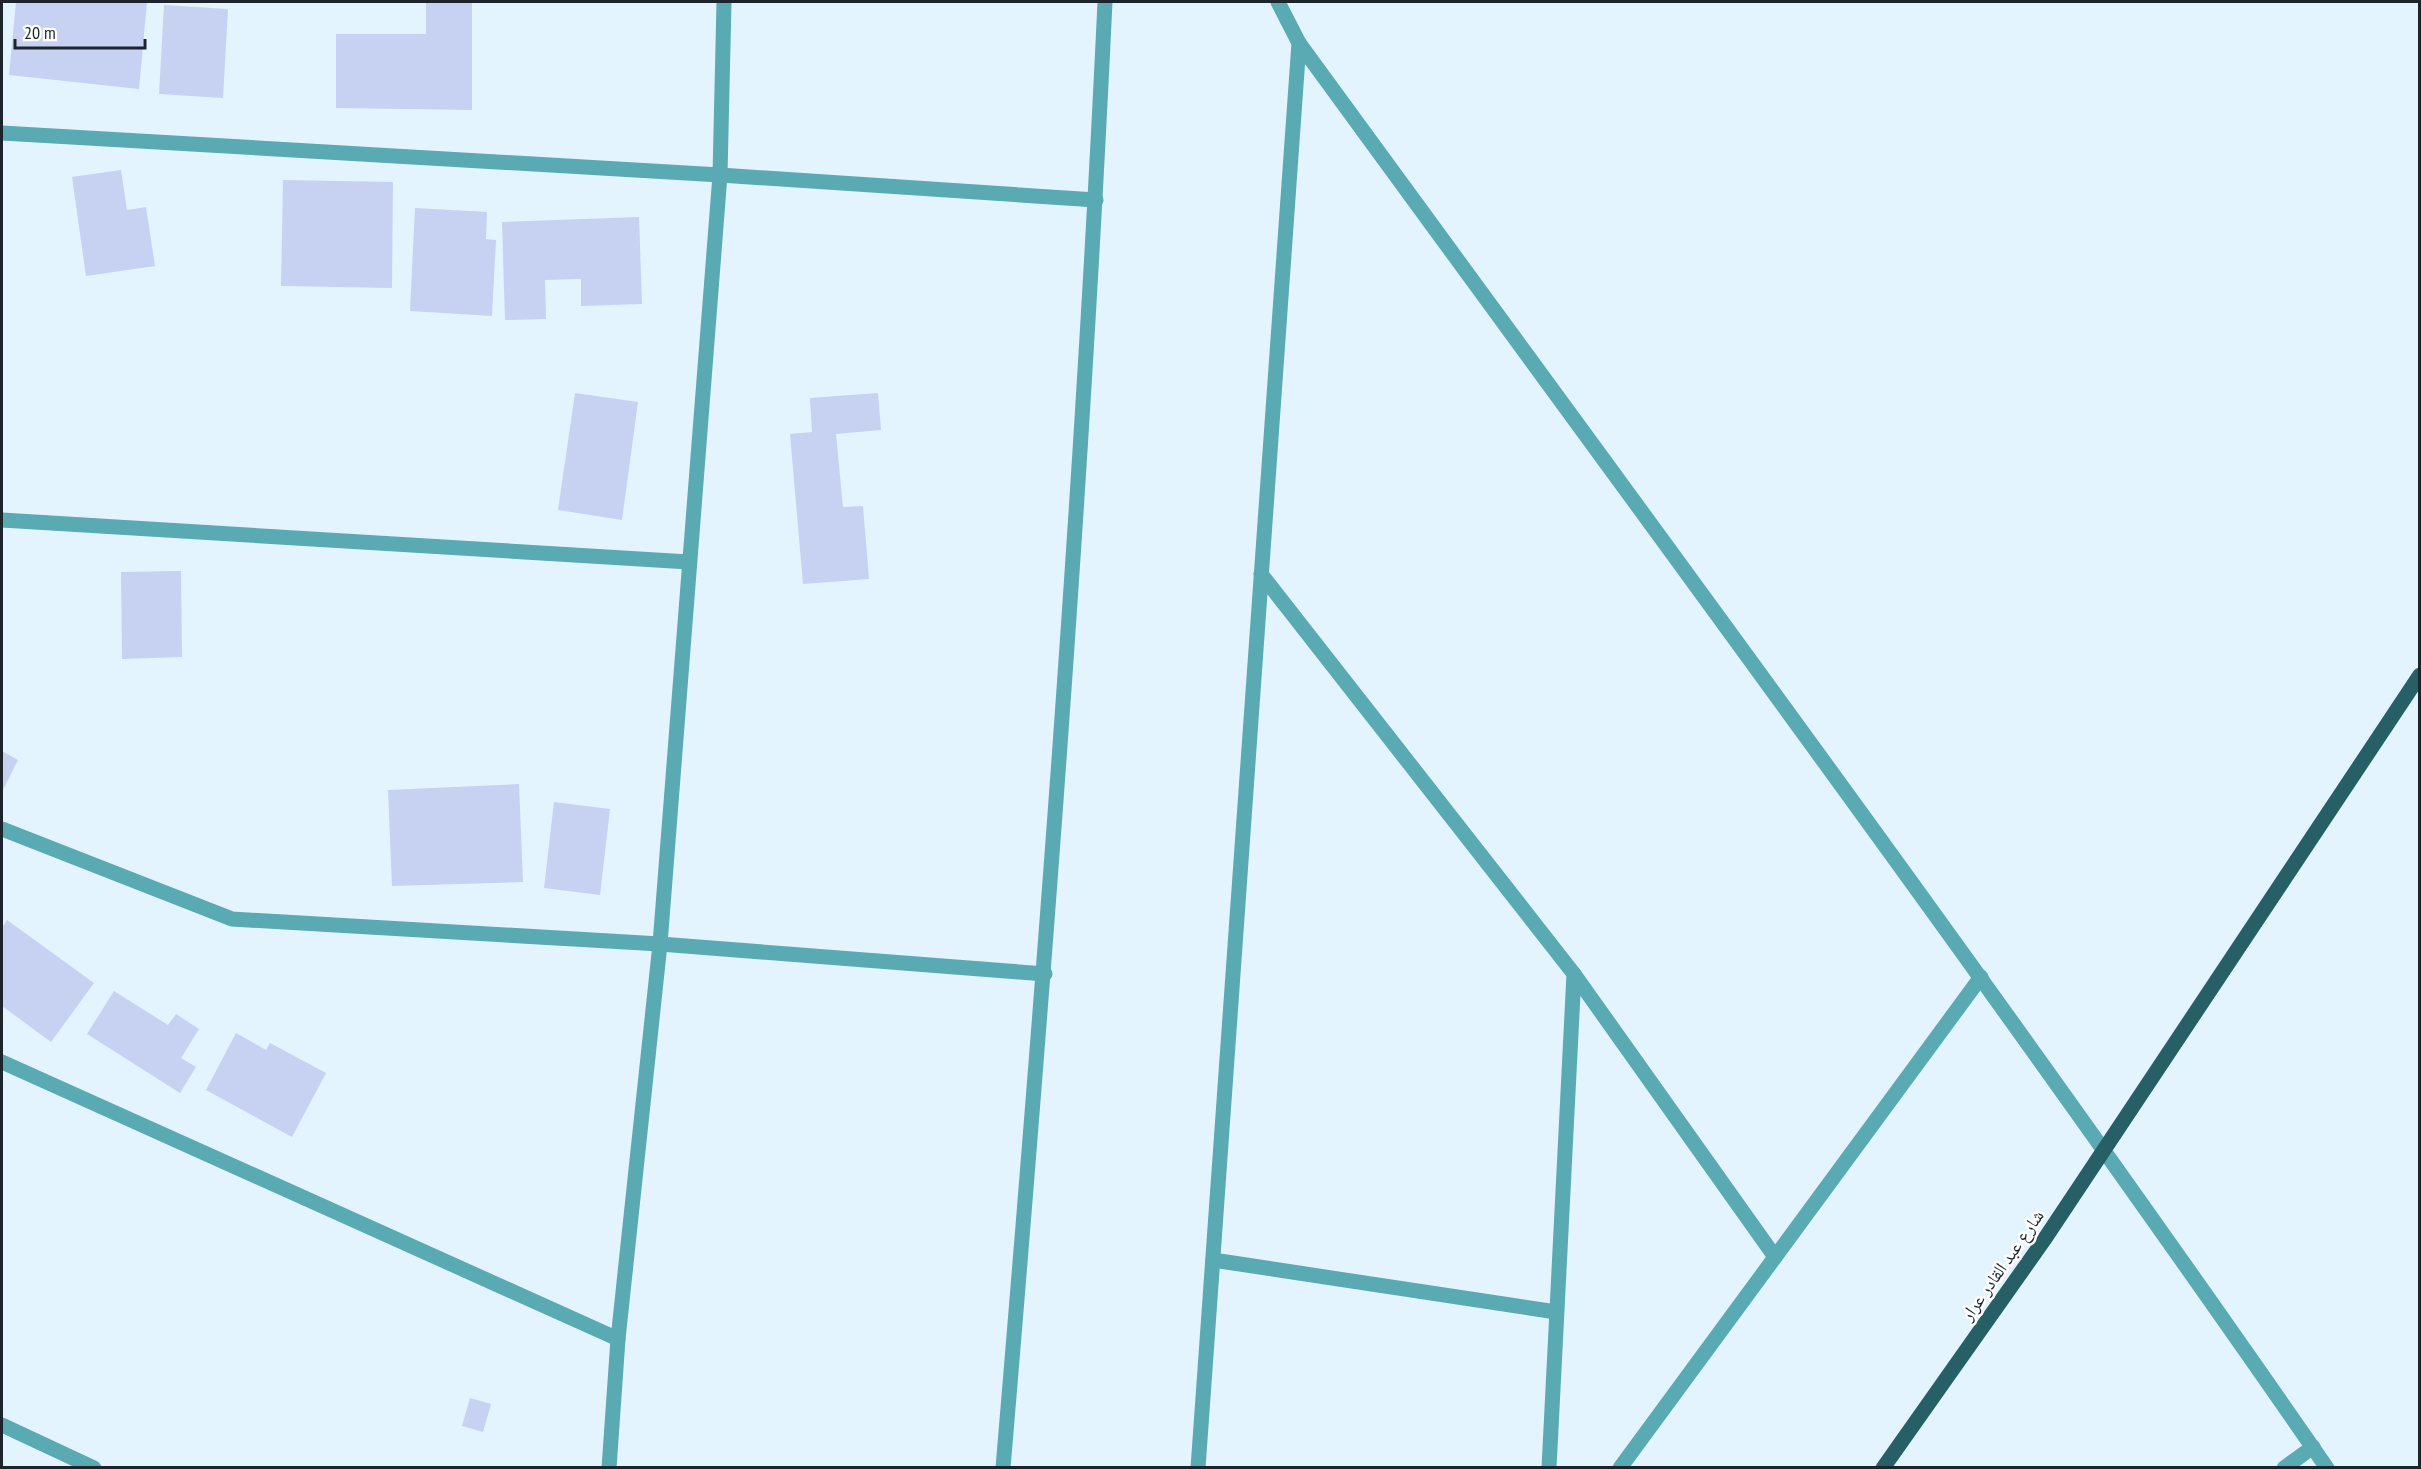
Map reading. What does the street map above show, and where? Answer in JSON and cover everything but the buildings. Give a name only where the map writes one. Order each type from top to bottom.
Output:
[{"type":"main road","name":"شارع عبد القادر عرار","points":[[1883,1467],[2044,1240],[2420,675]]},
{"type":"street","points":[[609,1467],[618,1339],[660,944],[720,175],[724,2]]},
{"type":"street","points":[[1003,1467],[1045,974],[1096,200],[1105,2]]},
{"type":"street","points":[[1278,2],[1299,43],[1981,977],[2105,1149],[2327,1467]]},
{"type":"street","points":[[1198,1467],[1299,43]]},
{"type":"street","points":[[2,133],[720,175],[1096,200]]},
{"type":"street","points":[[2,520],[689,562]]},
{"type":"street","points":[[1262,574],[1574,974],[1775,1257]]},
{"type":"street","points":[[2,830],[232,919],[660,944],[1045,974]]},
{"type":"street","points":[[1549,1467],[1574,974]]},
{"type":"street","points":[[1620,1467],[1981,977]]},
{"type":"street","points":[[2,1062],[618,1339]]},
{"type":"street","points":[[1213,1260],[1556,1312]]},
{"type":"street","points":[[2,1425],[94,1467]]},
{"type":"street","points":[[2284,1467],[2313,1447]]}]
